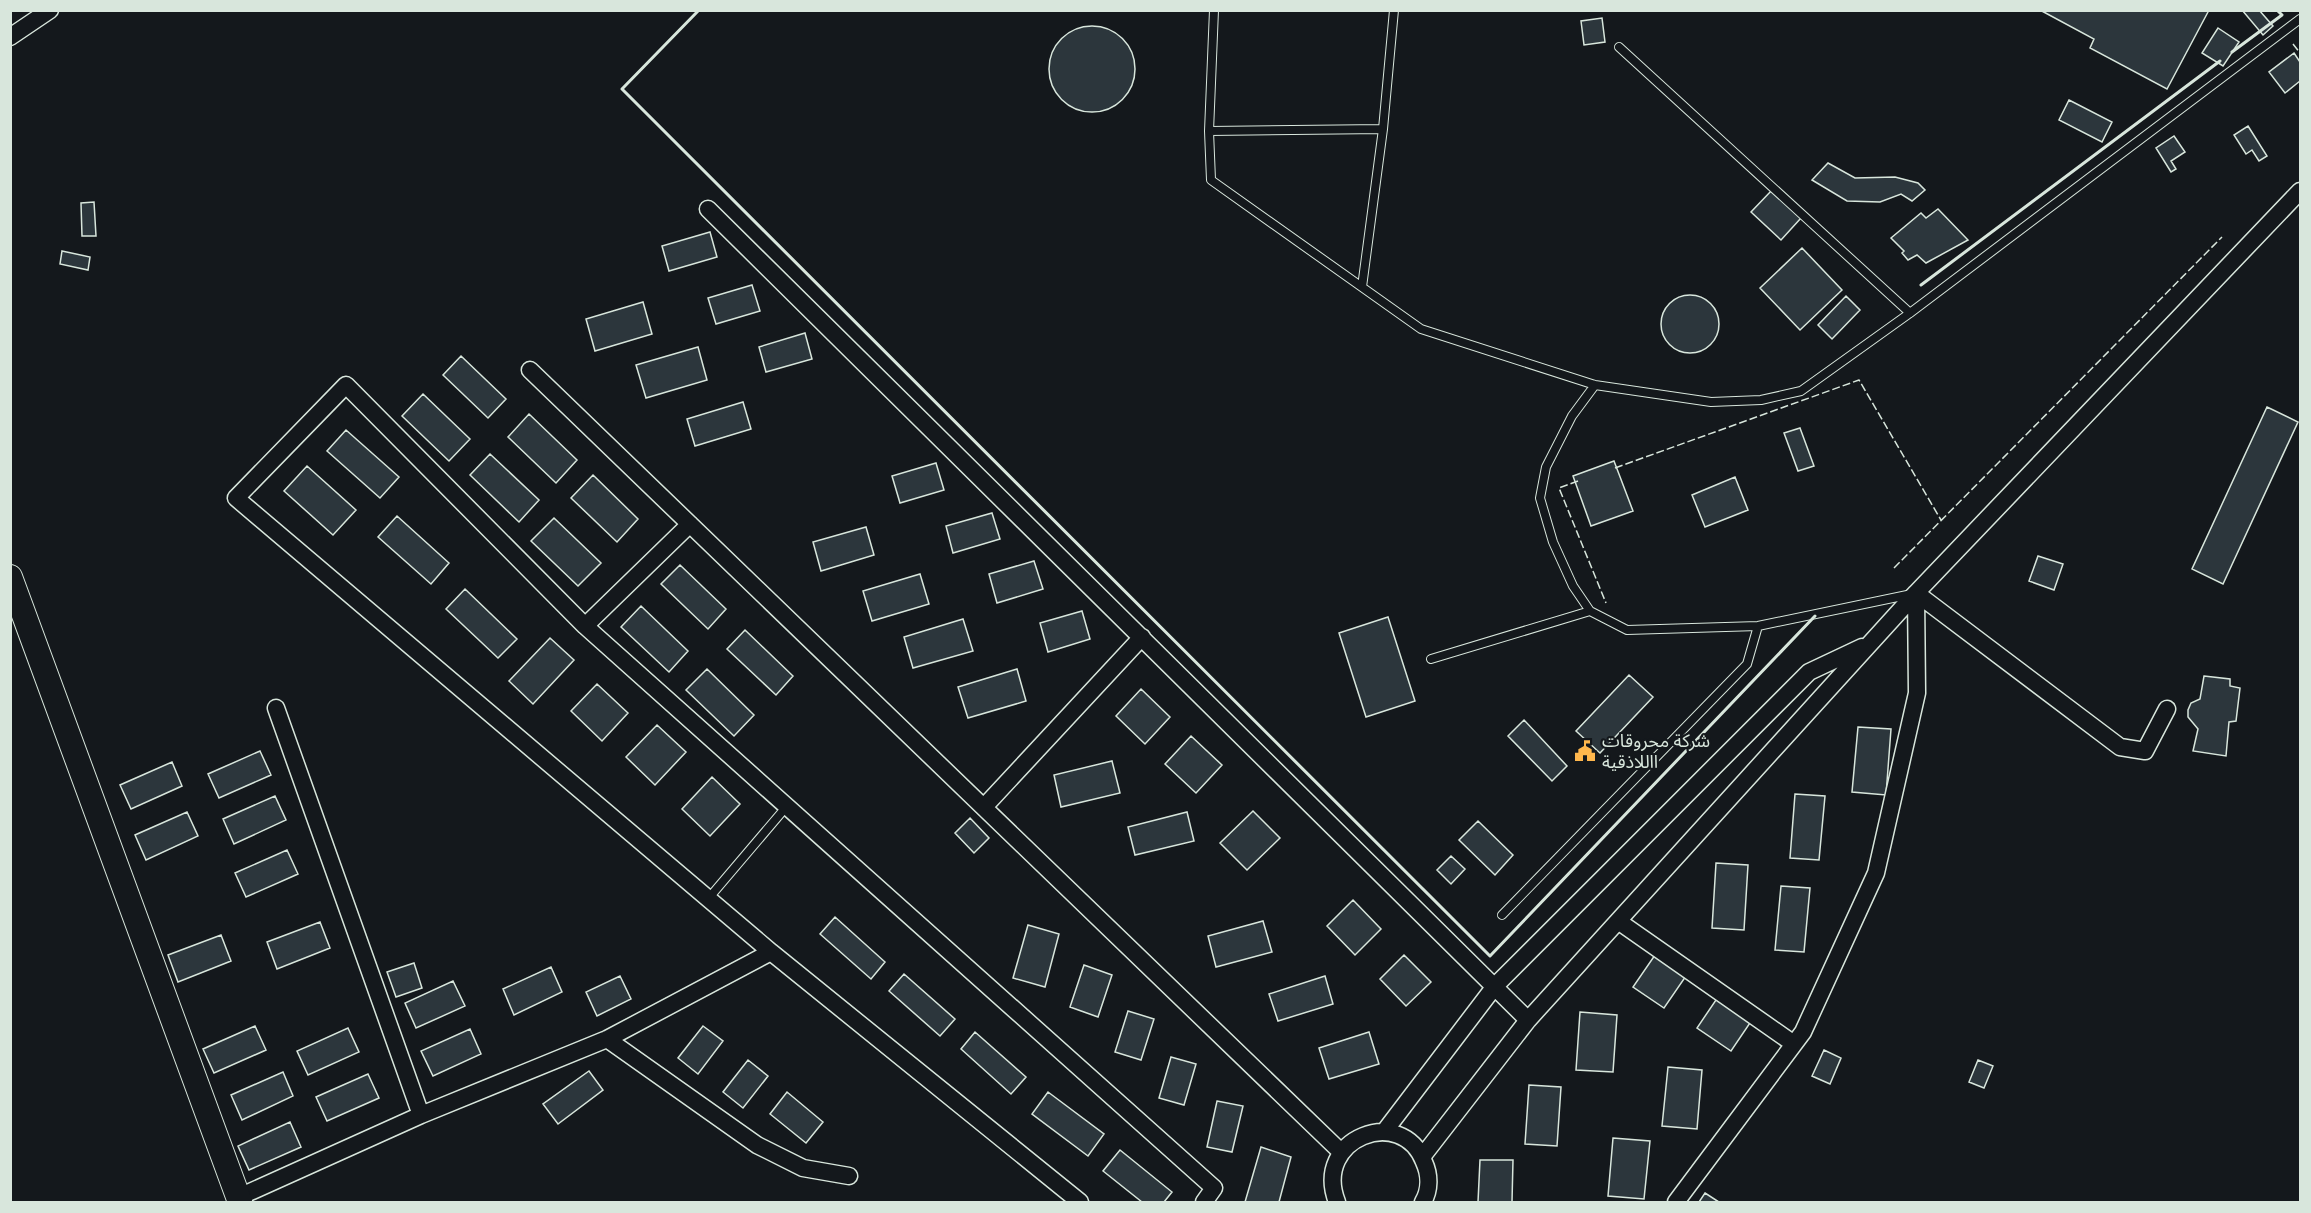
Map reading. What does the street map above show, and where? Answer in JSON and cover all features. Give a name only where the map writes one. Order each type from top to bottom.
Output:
[{"type":"street","points":[[10,37],[50,10]]},
{"type":"street","points":[[1422,1157],[1528,1020],[1871,642],[2301,191]]},
{"type":"street","points":[[708,208],[1528,1020]]},
{"type":"street","points":[[530,370],[1341,1152]]},
{"type":"street","points":[[1080,1203],[771,952],[236,498],[346,385],[585,626],[1214,1188],[1204,1203]]},
{"type":"street","points":[[585,626],[690,524]]},
{"type":"street","points":[[10,577],[240,1200],[421,1115],[608,1039],[771,952]]},
{"type":"street","points":[[1916,593],[2120,747],[2145,751],[2167,709]]},
{"type":"street","points":[[1676,1203],[1803,1032],[1876,873],[1917,693],[1916,593]]},
{"type":"street","points":[[984,807],[1142,637]]},
{"type":"street","points":[[1384,1132],[1495,986],[1809,672],[1871,642]]},
{"type":"street","points":[[276,708],[421,1115]]},
{"type":"street","points":[[1618,921],[1794,1044]]},
{"type":"street","points":[[608,1039],[757,1145],[802,1168],[849,1176]]},
{"type":"street","points":[[1337,1203],[1332,1178],[1341,1152],[1353,1140],[1368,1134],[1384,1132],[1400,1136],[1414,1145],[1422,1157],[1428,1184],[1423,1203]]},
{"type":"lane","points":[[1214,10],[1209,131],[1211,180],[1421,329],[1595,385],[1711,402],[1761,400],[1801,391],[2301,19]]},
{"type":"lane","points":[[1362,287],[1383,129],[1394,10]]},
{"type":"lane","points":[[1619,47],[1910,312]]},
{"type":"lane","points":[[1209,131],[1383,129]]},
{"type":"lane","points":[[1595,385],[1572,416],[1546,467],[1540,498],[1553,542],[1573,586],[1590,611],[1627,630],[1758,626],[1916,593]]},
{"type":"lane","points":[[1431,659],[1590,611]]},
{"type":"lane","points":[[1502,915],[1747,664],[1758,626]]},
{"type":"lane","points":[[708,899],[787,806]]},
{"type":"building","points":[[2040,10],[2206,10],[2208,12],[2167,89],[2090,48],[2094,39]]},
{"type":"building","points":[[2242,10],[2259,10],[2273,26],[2263,35]]},
{"type":"building","points":[[1602,18],[1605,42],[1584,45],[1581,21]]},
{"type":"building","points":[[1084,26],[1100,26],[1123,38],[1132,52],[1135,69],[1132,86],[1123,100],[1100,112],[1084,112],[1068,105],[1056,93],[1049,77],[1049,61],[1056,45],[1068,33]]},
{"type":"building","points":[[2218,28],[2239,42],[2223,66],[2202,53]]},
{"type":"building","points":[[2294,53],[2300,62],[2300,81],[2285,93],[2269,72]]},
{"type":"building","points":[[2069,100],[2112,122],[2102,142],[2059,120]]},
{"type":"building","points":[[2248,126],[2267,156],[2259,161],[2252,150],[2246,154],[2234,135]]},
{"type":"building","points":[[2174,136],[2185,152],[2171,161],[2176,169],[2171,172],[2156,148]]},
{"type":"building","points":[[1828,163],[1855,178],[1895,177],[1918,183],[1925,190],[1912,201],[1901,194],[1880,202],[1847,201],[1812,180]]},
{"type":"building","points":[[1772,190],[1801,218],[1781,240],[1751,212]]},
{"type":"building","points":[[94,202],[96,236],[82,236],[81,203]]},
{"type":"building","points":[[1938,209],[1968,240],[1926,263],[1917,255],[1908,260],[1902,253],[1904,251],[1891,238],[1921,213],[1926,218]]},
{"type":"building","points":[[710,232],[717,257],[669,271],[662,246]]},
{"type":"building","points":[[1802,248],[1842,290],[1800,330],[1760,288]]},
{"type":"building","points":[[62,251],[90,257],[88,270],[60,264]]},
{"type":"building","points":[[752,285],[760,311],[716,324],[708,298]]},
{"type":"building","points":[[1690,295],[1706,300],[1714,308],[1719,324],[1714,340],[1706,348],[1690,353],[1674,348],[1666,340],[1661,324],[1666,308],[1674,300]]},
{"type":"building","points":[[1846,296],[1860,310],[1832,339],[1818,325]]},
{"type":"building","points":[[643,302],[652,334],[595,351],[586,319]]},
{"type":"building","points":[[805,333],[812,359],[766,372],[759,347]]},
{"type":"building","points":[[698,347],[707,380],[646,398],[636,365]]},
{"type":"building","points":[[461,356],[506,399],[488,418],[443,375]]},
{"type":"building","points":[[423,394],[470,439],[449,461],[402,416]]},
{"type":"building","points":[[743,402],[751,429],[695,446],[687,419]]},
{"type":"building","points":[[2267,407],[2298,422],[2223,584],[2192,569]]},
{"type":"building","points":[[529,414],[577,460],[556,483],[508,437]]},
{"type":"building","points":[[1800,428],[1814,466],[1798,471],[1784,433]]},
{"type":"building","points":[[346,430],[399,477],[380,498],[327,451]]},
{"type":"building","points":[[490,454],[539,500],[519,522],[470,475]]},
{"type":"building","points":[[1614,461],[1633,511],[1591,526],[1573,476]]},
{"type":"building","points":[[936,463],[944,490],[900,503],[892,476]]},
{"type":"building","points":[[307,466],[356,510],[333,535],[284,491]]},
{"type":"building","points":[[593,475],[638,519],[617,542],[571,498]]},
{"type":"building","points":[[1735,477],[1748,510],[1705,527],[1692,495]]},
{"type":"building","points":[[992,513],[1000,539],[953,553],[946,526]]},
{"type":"building","points":[[397,516],[449,563],[431,584],[378,537]]},
{"type":"building","points":[[554,518],[601,563],[578,586],[531,541]]},
{"type":"building","points":[[866,527],[874,555],[821,571],[813,542]]},
{"type":"building","points":[[2038,556],[2063,564],[2054,590],[2029,581]]},
{"type":"building","points":[[1034,561],[1043,589],[997,603],[989,574]]},
{"type":"building","points":[[680,565],[726,609],[708,629],[661,584]]},
{"type":"building","points":[[920,574],[929,604],[872,621],[863,591]]},
{"type":"building","points":[[465,589],[517,639],[498,658],[446,609]]},
{"type":"building","points":[[641,606],[688,651],[669,672],[621,627]]},
{"type":"building","points":[[1082,611],[1090,639],[1048,652],[1040,623]]},
{"type":"building","points":[[1388,617],[1415,701],[1366,717],[1339,633]]},
{"type":"building","points":[[963,619],[973,651],[913,668],[904,637]]},
{"type":"building","points":[[745,630],[793,676],[776,695],[727,649]]},
{"type":"building","points":[[550,638],[574,660],[533,704],[509,681]]},
{"type":"building","points":[[707,669],[754,715],[734,736],[686,690]]},
{"type":"building","points":[[1017,669],[1026,701],[968,718],[958,687]]},
{"type":"building","points":[[1629,675],[1653,697],[1600,753],[1576,731]]},
{"type":"building","points":[[2204,676],[2230,679],[2230,686],[2240,688],[2236,721],[2229,722],[2226,756],[2193,751],[2198,729],[2188,717],[2188,710],[2191,703],[2200,699]]},
{"type":"building","points":[[597,684],[628,713],[602,741],[571,711]]},
{"type":"building","points":[[1141,689],[1170,717],[1145,744],[1116,716]]},
{"type":"building","points":[[1524,720],[1567,766],[1552,781],[1508,736]]},
{"type":"building","points":[[657,725],[686,752],[655,785],[626,757]]},
{"type":"building","points":[[1858,727],[1891,729],[1886,795],[1852,792]]},
{"type":"building","points":[[1191,736],[1222,765],[1196,793],[1165,764]]},
{"type":"building","points":[[260,751],[271,775],[219,798],[208,774]]},
{"type":"building","points":[[1112,761],[1120,793],[1061,807],[1054,775]]},
{"type":"building","points":[[172,762],[182,786],[131,809],[120,785]]},
{"type":"building","points":[[712,777],[740,804],[710,836],[682,809]]},
{"type":"building","points":[[1795,794],[1825,796],[1819,860],[1790,858]]},
{"type":"building","points":[[275,796],[286,820],[234,844],[223,819]]},
{"type":"building","points":[[1253,811],[1280,838],[1247,870],[1220,843]]},
{"type":"building","points":[[187,812],[198,836],[146,860],[135,835]]},
{"type":"building","points":[[1187,812],[1194,841],[1135,855],[1128,827]]},
{"type":"building","points":[[970,818],[989,838],[974,853],[955,833]]},
{"type":"building","points":[[1478,821],[1513,855],[1495,875],[1459,840]]},
{"type":"building","points":[[287,850],[298,874],[246,897],[235,873]]},
{"type":"building","points":[[1451,856],[1465,869],[1451,884],[1437,870]]},
{"type":"building","points":[[1716,863],[1748,865],[1744,930],[1712,928]]},
{"type":"building","points":[[1781,886],[1810,888],[1804,952],[1775,950]]},
{"type":"building","points":[[1353,900],[1381,929],[1355,955],[1327,926]]},
{"type":"building","points":[[835,917],[885,962],[871,979],[820,934]]},
{"type":"building","points":[[1263,921],[1272,952],[1216,967],[1208,936]]},
{"type":"building","points":[[320,922],[330,948],[277,969],[267,942]]},
{"type":"building","points":[[1028,925],[1059,934],[1045,987],[1013,978]]},
{"type":"building","points":[[221,935],[231,961],[178,982],[168,955]]},
{"type":"building","points":[[1404,955],[1431,982],[1406,1006],[1380,979]]},
{"type":"building","points":[[1655,955],[1686,976],[1664,1008],[1633,987]]},
{"type":"building","points":[[414,963],[422,988],[396,997],[387,972]]},
{"type":"building","points":[[1084,965],[1112,975],[1098,1017],[1070,1007]]},
{"type":"building","points":[[551,967],[562,992],[514,1015],[503,989]]},
{"type":"building","points":[[904,974],[955,1019],[940,1036],[889,991]]},
{"type":"building","points":[[620,976],[631,999],[597,1016],[586,992]]},
{"type":"building","points":[[1325,976],[1333,1004],[1278,1021],[1269,994]]},
{"type":"building","points":[[453,981],[465,1006],[416,1028],[405,1003]]},
{"type":"building","points":[[1718,997],[1752,1020],[1731,1051],[1697,1028]]},
{"type":"building","points":[[1128,1011],[1154,1019],[1141,1060],[1115,1052]]},
{"type":"building","points":[[1580,1012],[1617,1015],[1613,1072],[1576,1070]]},
{"type":"building","points":[[255,1026],[266,1050],[214,1073],[203,1049]]},
{"type":"building","points":[[703,1026],[723,1041],[698,1074],[678,1058]]},
{"type":"building","points":[[348,1028],[359,1052],[308,1075],[297,1051]]},
{"type":"building","points":[[470,1029],[481,1054],[433,1076],[421,1051]]},
{"type":"building","points":[[975,1032],[1026,1077],[1011,1094],[961,1049]]},
{"type":"building","points":[[1369,1032],[1379,1064],[1329,1079],[1319,1048]]},
{"type":"building","points":[[1824,1050],[1841,1058],[1830,1084],[1812,1076]]},
{"type":"building","points":[[1171,1057],[1196,1064],[1184,1105],[1159,1098]]},
{"type":"building","points":[[748,1060],[768,1076],[743,1108],[723,1092]]},
{"type":"building","points":[[1978,1060],[1993,1066],[1984,1088],[1969,1082]]},
{"type":"building","points":[[1668,1067],[1702,1070],[1697,1129],[1662,1126]]},
{"type":"building","points":[[589,1071],[603,1090],[558,1124],[543,1104]]},
{"type":"building","points":[[283,1072],[293,1096],[242,1120],[231,1095]]},
{"type":"building","points":[[368,1074],[379,1098],[327,1121],[316,1097]]},
{"type":"building","points":[[1529,1085],[1561,1087],[1557,1146],[1525,1144]]},
{"type":"building","points":[[787,1092],[823,1122],[806,1143],[770,1114]]},
{"type":"building","points":[[1048,1092],[1104,1134],[1088,1156],[1032,1114]]},
{"type":"building","points":[[1217,1101],[1243,1106],[1232,1152],[1207,1147]]},
{"type":"building","points":[[290,1122],[301,1147],[249,1170],[238,1146]]},
{"type":"building","points":[[1613,1138],[1650,1141],[1644,1199],[1608,1196]]},
{"type":"building","points":[[1261,1147],[1291,1157],[1279,1202],[1245,1202]]},
{"type":"building","points":[[1120,1150],[1172,1192],[1164,1202],[1142,1202],[1103,1171]]},
{"type":"building","points":[[1480,1160],[1513,1160],[1512,1202],[1478,1202]]},
{"type":"building","points":[[1705,1193],[1719,1202],[1699,1202]]},
{"type":"fence","points":[[2293,44],[2300,53]]},
{"type":"fence","points":[[1894,568],[2222,237]]},
{"type":"fence","points":[[1615,468],[1859,380],[1941,520]]},
{"type":"fence","points":[[1578,481],[1559,488],[1606,603]]},
{"type":"wall","points":[[699,10],[622,89],[1490,956],[1815,616]]},
{"type":"wall","points":[[2232,52],[2282,15],[2277,10]]},
{"type":"wall","points":[[1921,285],[2220,61]]},
{"type":"place","name":"شركة محروقات االلاذقية","points":[[1585,751]]}]
